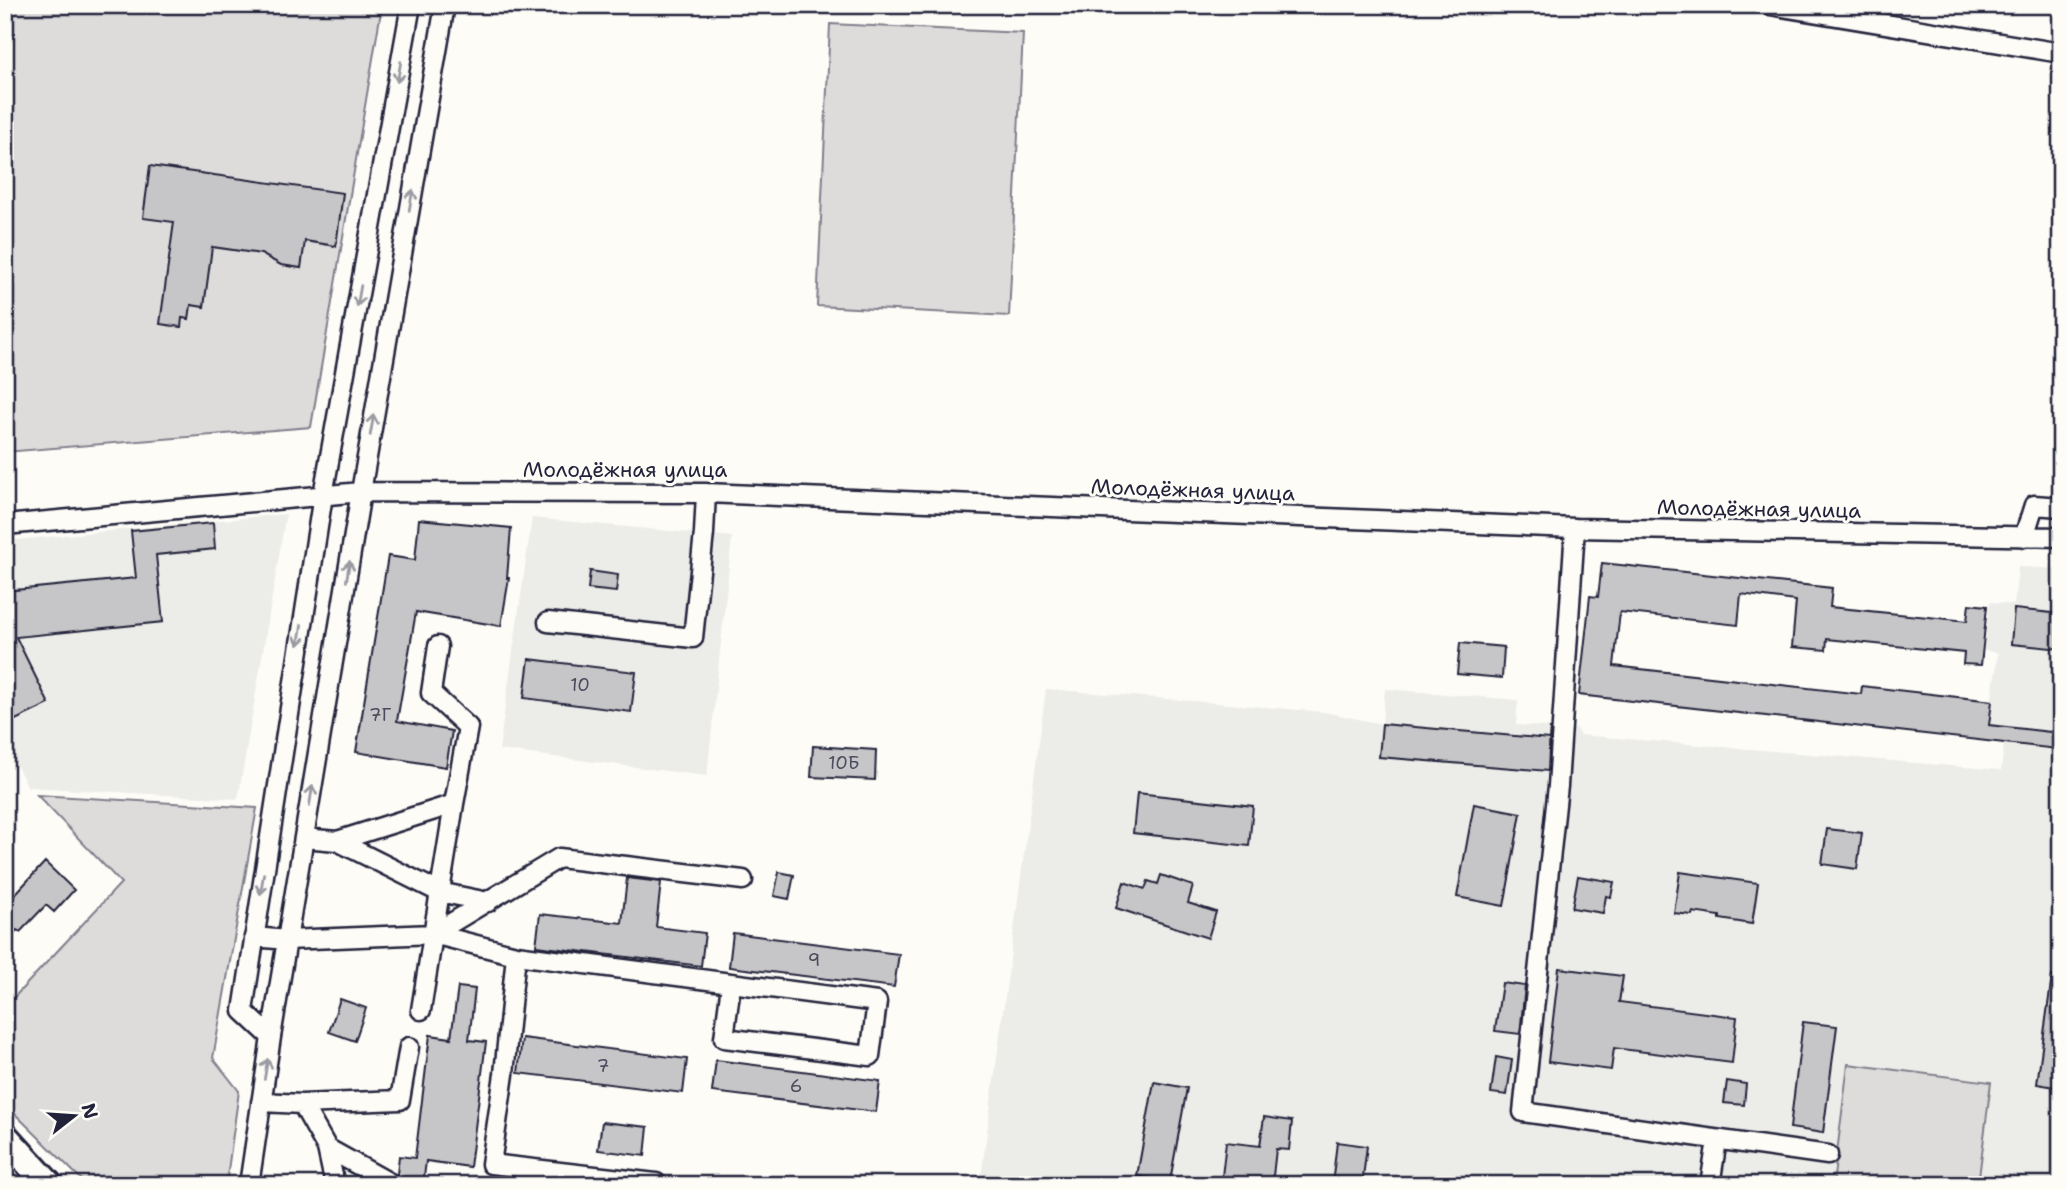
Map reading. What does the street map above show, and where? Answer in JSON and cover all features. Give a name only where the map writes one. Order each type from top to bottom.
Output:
[{"type":"highway","points":[[5,1137],[49,1185]]},
{"type":"street","points":[[271,1037],[243,1011],[323,495],[411,5]]},
{"type":"street","points":[[249,1185],[361,492],[445,5]]},
{"type":"street","points":[[1770,5],[2061,53]]},
{"type":"street","name":"Молодёжная улица","points":[[5,525],[361,492],[706,493],[1575,528],[2061,537]]},
{"type":"street","points":[[548,622],[693,638],[706,493]]},
{"type":"street","points":[[2024,537],[2034,505],[2061,507]]},
{"type":"street","points":[[1575,528],[1558,786],[1523,1112],[1828,1155]]},
{"type":"street","points":[[421,1010],[468,727],[431,693],[438,646]]},
{"type":"street","points":[[337,842],[454,804]]},
{"type":"street","points":[[304,838],[337,842],[439,892],[488,902]]},
{"type":"street","points":[[433,934],[559,858],[743,880]]},
{"type":"street","points":[[254,937],[287,940],[433,934],[516,955],[877,1002],[870,1056],[724,1038],[731,985]]},
{"type":"street","points":[[516,955],[504,1074],[491,1164],[656,1183]]},
{"type":"street","points":[[261,1102],[302,1104],[400,1100],[409,1047]]},
{"type":"street","points":[[302,1104],[327,1149],[335,1185]]},
{"type":"street","points":[[1710,1185],[1717,1140]]},
{"type":"street","points":[[327,1149],[390,1183]]},
{"type":"shaded area","points":[[5,5],[382,5],[311,427],[5,452]]},
{"type":"shaded area","points":[[830,24],[1023,33],[1009,316],[817,306]]},
{"type":"shaded area","points":[[286,514],[238,799],[28,787],[5,744],[5,541]]},
{"type":"shaded area","points":[[532,518],[732,537],[707,776],[499,750]]},
{"type":"shaded area","points":[[2018,567],[2061,569],[2061,1185],[980,1185],[1046,689],[1324,712],[1382,724],[1385,689],[1518,700],[1516,725],[1577,729],[1579,735],[2001,770],[2004,744],[1986,742],[1998,653],[1984,650],[1990,602],[2014,605]]},
{"type":"shaded area","points":[[37,795],[257,808],[213,1058],[239,1091],[226,1185],[87,1185],[5,1104],[5,1007],[121,883]]},
{"type":"shaded area","points":[[1848,1064],[1991,1082],[1978,1185],[1833,1185]]},
{"type":"building","points":[[150,166],[343,193],[336,246],[305,241],[301,268],[281,265],[261,254],[212,247],[204,307],[191,305],[189,319],[182,318],[181,327],[160,324],[174,222],[143,218]]},
{"type":"building","points":[[419,519],[511,528],[509,578],[501,626],[416,612],[397,721],[452,731],[446,767],[356,752],[388,556],[415,560]]},
{"type":"building","points":[[213,523],[215,549],[156,555],[163,622],[16,637],[49,704],[5,725],[5,591],[136,578],[131,531]]},
{"type":"building","points":[[1602,563],[1832,588],[1830,607],[1967,621],[1969,604],[1987,606],[1981,665],[1963,664],[1964,653],[1827,639],[1826,650],[1792,647],[1796,601],[1741,594],[1738,625],[1620,612],[1614,666],[1861,694],[1862,686],[1992,701],[1989,725],[2059,733],[2057,749],[1579,695],[1590,596],[1598,597]]},
{"type":"building","points":[[590,571],[618,575],[616,592],[588,589]]},
{"type":"building","points":[[2014,609],[2061,614],[2061,649],[2011,644]]},
{"type":"building","points":[[1460,643],[1504,647],[1502,678],[1457,674]]},
{"type":"building","points":[[529,659],[636,672],[631,712],[524,698]]},
{"type":"building","points":[[1382,724],[1549,739],[1550,728],[1548,771],[1379,757]]},
{"type":"building","points":[[813,746],[876,750],[875,780],[811,777]]},
{"type":"building","points":[[1137,793],[1253,806],[1249,846],[1133,833]]},
{"type":"building","points":[[1474,804],[1521,813],[1504,906],[1457,897]]},
{"type":"building","points":[[1827,829],[1862,833],[1857,869],[1822,864]]},
{"type":"building","points":[[45,862],[74,890],[54,912],[46,905],[20,932],[17,930],[5,942],[5,905]]},
{"type":"building","points":[[779,872],[794,875],[789,899],[774,896]]},
{"type":"building","points":[[1680,872],[1758,883],[1752,924],[1693,912],[1692,915],[1674,913]]},
{"type":"building","points":[[1161,875],[1193,886],[1188,903],[1216,912],[1208,938],[1116,908],[1124,882],[1145,889],[1148,881],[1158,884]]},
{"type":"building","points":[[1578,876],[1614,882],[1611,897],[1606,896],[1603,913],[1572,908]]},
{"type":"building","points":[[627,878],[661,882],[656,927],[705,933],[701,966],[536,946],[540,914],[622,923]]},
{"type":"building","points":[[733,933],[899,954],[894,987],[729,967]]},
{"type":"building","points":[[1559,968],[1623,976],[1619,1002],[1737,1017],[1732,1063],[1614,1048],[1611,1070],[1548,1062]]},
{"type":"building","points":[[2052,976],[2061,976],[2061,1088],[2037,1084]]},
{"type":"building","points":[[1502,983],[1525,986],[1520,1034],[1495,1031]]},
{"type":"building","points":[[458,987],[475,989],[469,1040],[486,1042],[470,1167],[426,1161],[423,1185],[401,1185],[397,1174],[399,1156],[415,1158],[430,1035],[451,1038]]},
{"type":"building","points":[[340,999],[366,1008],[355,1041],[329,1032]]},
{"type":"building","points":[[1803,1022],[1837,1026],[1823,1133],[1790,1128]]},
{"type":"building","points":[[522,1038],[687,1059],[683,1093],[518,1073]]},
{"type":"building","points":[[1496,1057],[1512,1060],[1507,1095],[1491,1093]]},
{"type":"building","points":[[716,1060],[880,1081],[876,1112],[712,1092]]},
{"type":"building","points":[[1727,1081],[1746,1084],[1744,1105],[1724,1103]]},
{"type":"building","points":[[1154,1082],[1187,1088],[1170,1181],[1137,1176]]},
{"type":"building","points":[[1264,1117],[1292,1121],[1289,1150],[1276,1149],[1272,1185],[1221,1185],[1226,1142],[1260,1146]]},
{"type":"building","points":[[602,1122],[648,1127],[645,1156],[598,1150]]},
{"type":"building","points":[[1337,1142],[1367,1146],[1362,1185],[1332,1185]]}]
